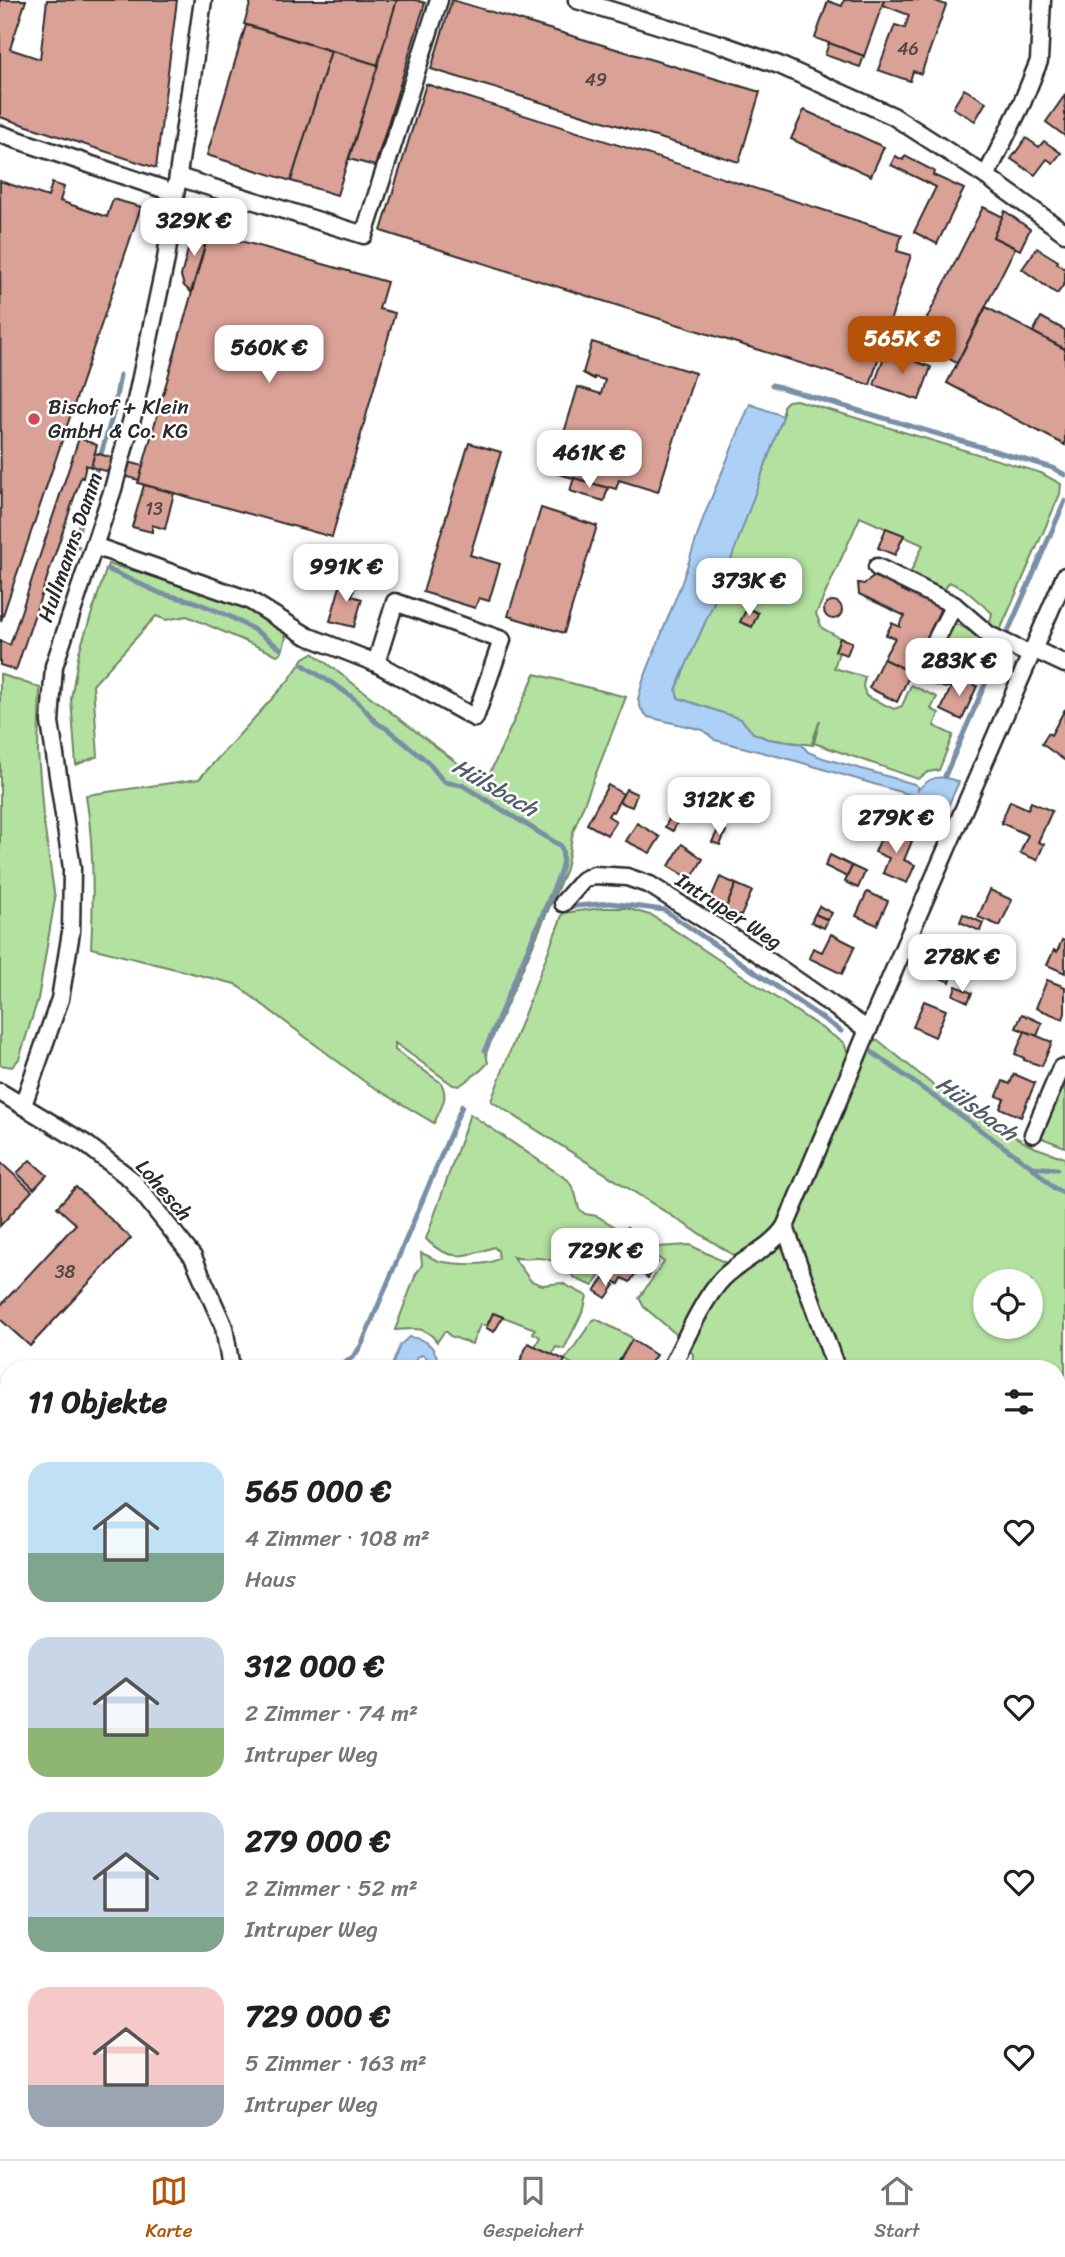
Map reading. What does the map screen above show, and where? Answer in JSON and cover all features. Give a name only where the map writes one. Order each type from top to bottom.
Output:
[{"type":"street","name":"Hullmanns Damm","points":[[23,1105],[60,999],[71,932],[72,868],[53,743],[50,700],[54,666],[113,489],[133,415],[166,259],[203,0]]},
{"type":"street","points":[[0,134],[364,235],[439,0]]},
{"type":"street","points":[[577,0],[670,27],[779,65],[892,116],[986,176],[1065,233]]},
{"type":"street","points":[[986,176],[1022,103],[1039,61],[1042,0]]},
{"type":"street","points":[[94,546],[250,600],[307,636],[376,663],[475,719],[502,640],[395,601],[376,663]]},
{"type":"street","points":[[877,567],[954,606],[995,639],[1065,664]]},
{"type":"street","points":[[675,1360],[720,1280],[738,1264],[771,1243],[785,1227],[1065,576]]},
{"type":"street","points":[[946,678],[920,671],[954,606]]},
{"type":"street","name":"Intruper Weg","points":[[563,903],[583,880],[594,875],[627,877],[650,885],[758,954],[868,1030]]},
{"type":"street","points":[[1033,1134],[1064,1065]]},
{"type":"street","name":"Lohesch","points":[[0,1092],[86,1144],[132,1180],[193,1256],[224,1327],[230,1360]]},
{"type":"street","points":[[785,1227],[833,1360]]},
{"type":"green space","points":[[796,400],[1041,473],[1061,484],[1060,494],[998,635],[989,627],[992,613],[963,588],[949,582],[943,593],[909,576],[923,545],[860,517],[816,614],[822,628],[840,638],[835,650],[839,652],[834,668],[865,677],[863,686],[866,696],[894,709],[902,706],[911,685],[937,697],[931,709],[939,713],[934,726],[953,735],[939,770],[928,772],[918,779],[814,743],[820,720],[813,745],[768,739],[753,733],[741,719],[678,698],[676,690],[783,416],[783,406],[788,401]]},
{"type":"green space","points":[[108,564],[177,582],[246,607],[286,637],[282,652],[277,655],[187,616],[166,620],[156,616],[93,685],[98,756],[76,765],[71,699],[79,652]]},
{"type":"green space","points":[[951,624],[959,625],[983,638],[981,645],[990,650],[977,680],[963,675],[961,671],[931,665]]},
{"type":"green space","points":[[313,653],[485,784],[535,674],[626,697],[573,832],[566,869],[486,1053],[488,1063],[459,1086],[453,1085],[395,1043],[395,1050],[440,1082],[443,1087],[443,1102],[434,1123],[365,1082],[235,984],[91,948],[93,871],[86,795],[199,779],[289,680],[304,658]]},
{"type":"green space","points":[[0,674],[40,688],[38,752],[43,816],[55,899],[38,999],[19,1059],[12,1067],[0,1065]]},
{"type":"green space","points":[[626,908],[653,916],[844,1043],[848,1054],[843,1069],[777,1228],[765,1241],[735,1256],[491,1101],[563,913]]},
{"type":"green space","points":[[878,1040],[950,1099],[1031,1146],[1065,1158],[1065,1360],[693,1360],[693,1354],[688,1348],[714,1299],[727,1282],[792,1234],[873,1042]]},
{"type":"green space","points":[[1065,1081],[1065,1147],[1039,1137],[1062,1082]]},
{"type":"green space","points":[[470,1114],[568,1180],[575,1192],[579,1209],[585,1214],[597,1216],[617,1228],[614,1233],[604,1229],[595,1233],[592,1241],[594,1247],[585,1249],[579,1255],[580,1264],[599,1276],[593,1286],[577,1279],[550,1260],[513,1257],[531,1281],[542,1285],[562,1283],[587,1296],[584,1309],[564,1349],[556,1347],[552,1354],[535,1347],[540,1337],[533,1333],[535,1329],[493,1313],[487,1325],[480,1325],[472,1344],[450,1336],[447,1332],[444,1332],[437,1342],[423,1330],[395,1330],[422,1265],[421,1253],[440,1261],[457,1263],[480,1264],[499,1258],[494,1247],[458,1255],[442,1251],[426,1239]]},
{"type":"green space","points":[[690,1245],[730,1265],[681,1335],[677,1335],[644,1307],[639,1298],[664,1262],[653,1254],[657,1247]]},
{"type":"green space","points":[[596,1319],[631,1337],[632,1340],[620,1360],[565,1360]]},
{"type":"water","points":[[750,404],[783,416],[723,582],[676,690],[678,698],[741,719],[753,733],[768,739],[801,744],[808,752],[823,758],[914,784],[918,787],[917,791],[931,779],[946,778],[959,782],[948,806],[715,740],[703,730],[648,717],[641,709],[638,699],[643,681],[682,582],[704,516]]},
{"type":"water","points":[[409,1337],[422,1340],[431,1346],[438,1360],[430,1360],[422,1355],[416,1360],[394,1360],[400,1345]]},
{"type":"building","points":[[0,0],[26,0],[10,49],[40,59],[47,0],[177,0],[156,168],[0,117]]},
{"type":"building","points":[[248,0],[397,0],[378,65],[244,24],[251,1]]},
{"type":"building","points":[[397,0],[425,3],[375,166],[349,159]]},
{"type":"building","points":[[452,0],[760,92],[739,162],[431,69]]},
{"type":"building","points":[[844,0],[884,0],[864,56],[815,38],[828,1],[842,6]]},
{"type":"building","points":[[884,0],[933,0],[946,5],[921,74],[913,71],[910,81],[878,70],[895,25],[905,28],[909,15],[883,5]]},
{"type":"building","points":[[246,25],[331,51],[291,181],[207,155]]},
{"type":"building","points":[[829,43],[864,56],[860,67],[825,55]]},
{"type":"building","points":[[331,51],[378,65],[337,195],[291,181]]},
{"type":"building","points":[[426,84],[902,235],[897,251],[911,255],[870,385],[381,231]]},
{"type":"building","points":[[964,89],[986,102],[975,121],[953,108]]},
{"type":"building","points":[[1065,95],[1065,136],[1046,122]]},
{"type":"building","points":[[804,110],[884,147],[871,176],[791,139]]},
{"type":"building","points":[[1026,138],[1039,147],[1044,141],[1061,153],[1053,163],[1047,159],[1035,175],[1011,159]]},
{"type":"building","points":[[895,156],[903,160],[905,156],[934,171],[933,175],[964,189],[937,244],[914,232],[936,187],[891,165]]},
{"type":"building","name":"Bischof + Klein GmbH & Co. KG","points":[[0,181],[48,197],[52,183],[64,187],[60,201],[107,217],[113,199],[141,207],[1,621]]},
{"type":"building","points":[[983,207],[1003,217],[993,237],[1015,248],[957,363],[916,340]]},
{"type":"building","points":[[1005,211],[1030,229],[1020,250],[993,237]]},
{"type":"building","points":[[194,228],[209,232],[191,292],[184,286],[181,276]]},
{"type":"building","points":[[209,232],[387,282],[379,309],[395,313],[332,537],[138,483]]},
{"type":"building","points":[[1037,248],[1058,261],[1065,269],[1065,283],[1057,294],[1022,269]]},
{"type":"building","points":[[986,307],[1065,349],[1065,445],[947,383]]},
{"type":"building","points":[[1041,317],[1065,330],[1065,349],[1033,332]]},
{"type":"building","points":[[592,342],[695,373],[658,492],[619,480],[616,489],[608,488],[552,472],[578,387],[601,394],[605,380],[594,379],[583,373]]},
{"type":"building","points":[[886,351],[931,367],[919,400],[874,385]]},
{"type":"building","points":[[79,438],[97,445],[91,467],[86,465],[83,478],[81,477],[16,670],[0,665],[0,641],[10,645]]},
{"type":"building","points":[[469,443],[501,452],[470,555],[500,564],[489,601],[479,598],[475,608],[423,592]]},
{"type":"building","points":[[95,453],[143,466],[139,480],[91,467]]},
{"type":"building","points":[[574,478],[608,488],[604,501],[570,491]]},
{"type":"building","points":[[144,485],[174,493],[165,529],[152,525],[152,532],[132,527]]},
{"type":"building","points":[[541,508],[597,526],[564,633],[508,616]]},
{"type":"building","points":[[886,528],[904,535],[895,555],[878,548]]},
{"type":"building","points":[[343,576],[357,580],[352,596],[362,599],[354,627],[330,621]]},
{"type":"building","points":[[875,576],[941,608],[911,672],[883,659],[895,638],[886,635],[892,623],[900,627],[905,616],[859,594],[858,583],[864,584]]},
{"type":"building","points":[[833,601],[839,604],[842,610],[839,616],[833,619],[827,616],[824,610],[827,604]]},
{"type":"building","points":[[747,608],[758,613],[752,627],[740,622]]},
{"type":"building","points":[[840,638],[852,642],[847,655],[835,651]]},
{"type":"building","points":[[883,659],[911,672],[897,702],[869,688]]},
{"type":"building","points":[[956,676],[977,686],[962,720],[941,710]]},
{"type":"building","points":[[1065,709],[1064,760],[1042,744],[1048,733],[1051,735]]},
{"type":"building","points":[[608,785],[623,794],[608,816],[616,821],[607,835],[587,824]]},
{"type":"building","points":[[626,789],[637,794],[632,807],[619,802]]},
{"type":"building","points":[[1010,801],[1028,809],[1031,802],[1052,811],[1038,842],[1044,844],[1037,860],[1020,853],[1028,835],[1001,823]]},
{"type":"building","points":[[673,811],[681,815],[673,831],[665,827]]},
{"type":"building","points":[[637,823],[660,837],[650,853],[626,841]]},
{"type":"building","points":[[719,828],[726,831],[720,845],[712,842]]},
{"type":"building","points":[[885,829],[896,834],[897,831],[907,833],[906,838],[912,841],[904,860],[915,865],[907,883],[883,873],[889,858],[875,852]]},
{"type":"building","points":[[682,844],[703,859],[691,879],[669,866]]},
{"type":"building","points":[[830,855],[852,866],[847,877],[825,866]]},
{"type":"building","points":[[852,866],[865,872],[858,888],[845,882]]},
{"type":"building","points":[[720,877],[736,884],[725,910],[709,902]]},
{"type":"building","points":[[736,884],[752,891],[741,916],[725,910]]},
{"type":"building","points":[[990,890],[1012,900],[1000,926],[978,917]]},
{"type":"building","points":[[867,892],[888,901],[877,925],[856,916]]},
{"type":"building","points":[[819,906],[832,913],[828,920],[815,914]]},
{"type":"building","points":[[815,914],[828,920],[824,928],[811,922]]},
{"type":"building","points":[[963,914],[983,923],[980,931],[960,922]]},
{"type":"building","points":[[831,934],[855,946],[842,974],[809,958],[813,948],[822,952]]},
{"type":"building","points":[[1062,940],[1065,941],[1065,973],[1047,965]]},
{"type":"building","points":[[941,947],[961,956],[950,982],[930,974]]},
{"type":"building","points":[[1047,980],[1065,987],[1063,1019],[1036,1008]]},
{"type":"building","points":[[956,986],[972,993],[968,1002],[953,995]]},
{"type":"building","points":[[924,1001],[946,1010],[935,1037],[913,1027]]},
{"type":"building","points":[[1022,1014],[1042,1023],[1037,1036],[1016,1028]]},
{"type":"building","points":[[1025,1031],[1052,1042],[1042,1066],[1015,1054]]},
{"type":"building","points":[[1014,1074],[1035,1083],[1021,1117],[1000,1108],[1004,1099],[997,1096],[1003,1081],[1010,1084]]},
{"type":"building","points":[[30,1160],[47,1175],[34,1189],[17,1173]]},
{"type":"building","points":[[0,1162],[32,1191],[0,1226]]},
{"type":"building","points":[[76,1187],[131,1238],[30,1346],[0,1319],[0,1306],[76,1224],[57,1207]]},
{"type":"building","points":[[627,1227],[657,1247],[645,1265],[642,1263],[630,1282],[622,1278],[619,1284],[598,1271],[599,1268],[594,1265],[611,1234],[619,1239]]},
{"type":"building","points":[[648,1256],[658,1262],[648,1278],[638,1271]]},
{"type":"building","points":[[604,1278],[615,1285],[606,1298],[595,1291]]},
{"type":"building","points":[[493,1313],[503,1317],[494,1332],[486,1328]]},
{"type":"building","points":[[632,1340],[656,1355],[653,1360],[620,1360]]},
{"type":"building","points":[[528,1343],[565,1360],[521,1360]]},
{"type":"waterway","name":"Hülsbach","points":[[78,547],[75,541],[113,414],[120,375]]},
{"type":"waterway","points":[[772,385],[1053,468],[1065,475]]},
{"type":"waterway","points":[[945,776],[1065,501]]},
{"type":"waterway","name":"Hülsbach","points":[[107,569],[162,594],[193,601],[229,616],[281,649]]},
{"type":"waterway","name":"Hülsbach","points":[[302,664],[355,700],[375,721],[428,762],[444,782],[462,785],[561,846],[562,866],[550,897],[556,902]]},
{"type":"waterway","points":[[485,1050],[550,897]]},
{"type":"waterway","name":"Hülsbach","points":[[566,907],[610,903],[664,910],[841,1031]]},
{"type":"waterway","name":"Hülsbach","points":[[869,1050],[1032,1167],[1054,1188],[1065,1194]]},
{"type":"waterway","points":[[349,1360],[362,1344],[462,1106]]},
{"type":"waterway","points":[[1032,1167],[1057,1169]]},
{"type":"place","name":"Bischof + Klein GmbH & Co. KG","points":[[34,419]]}]
